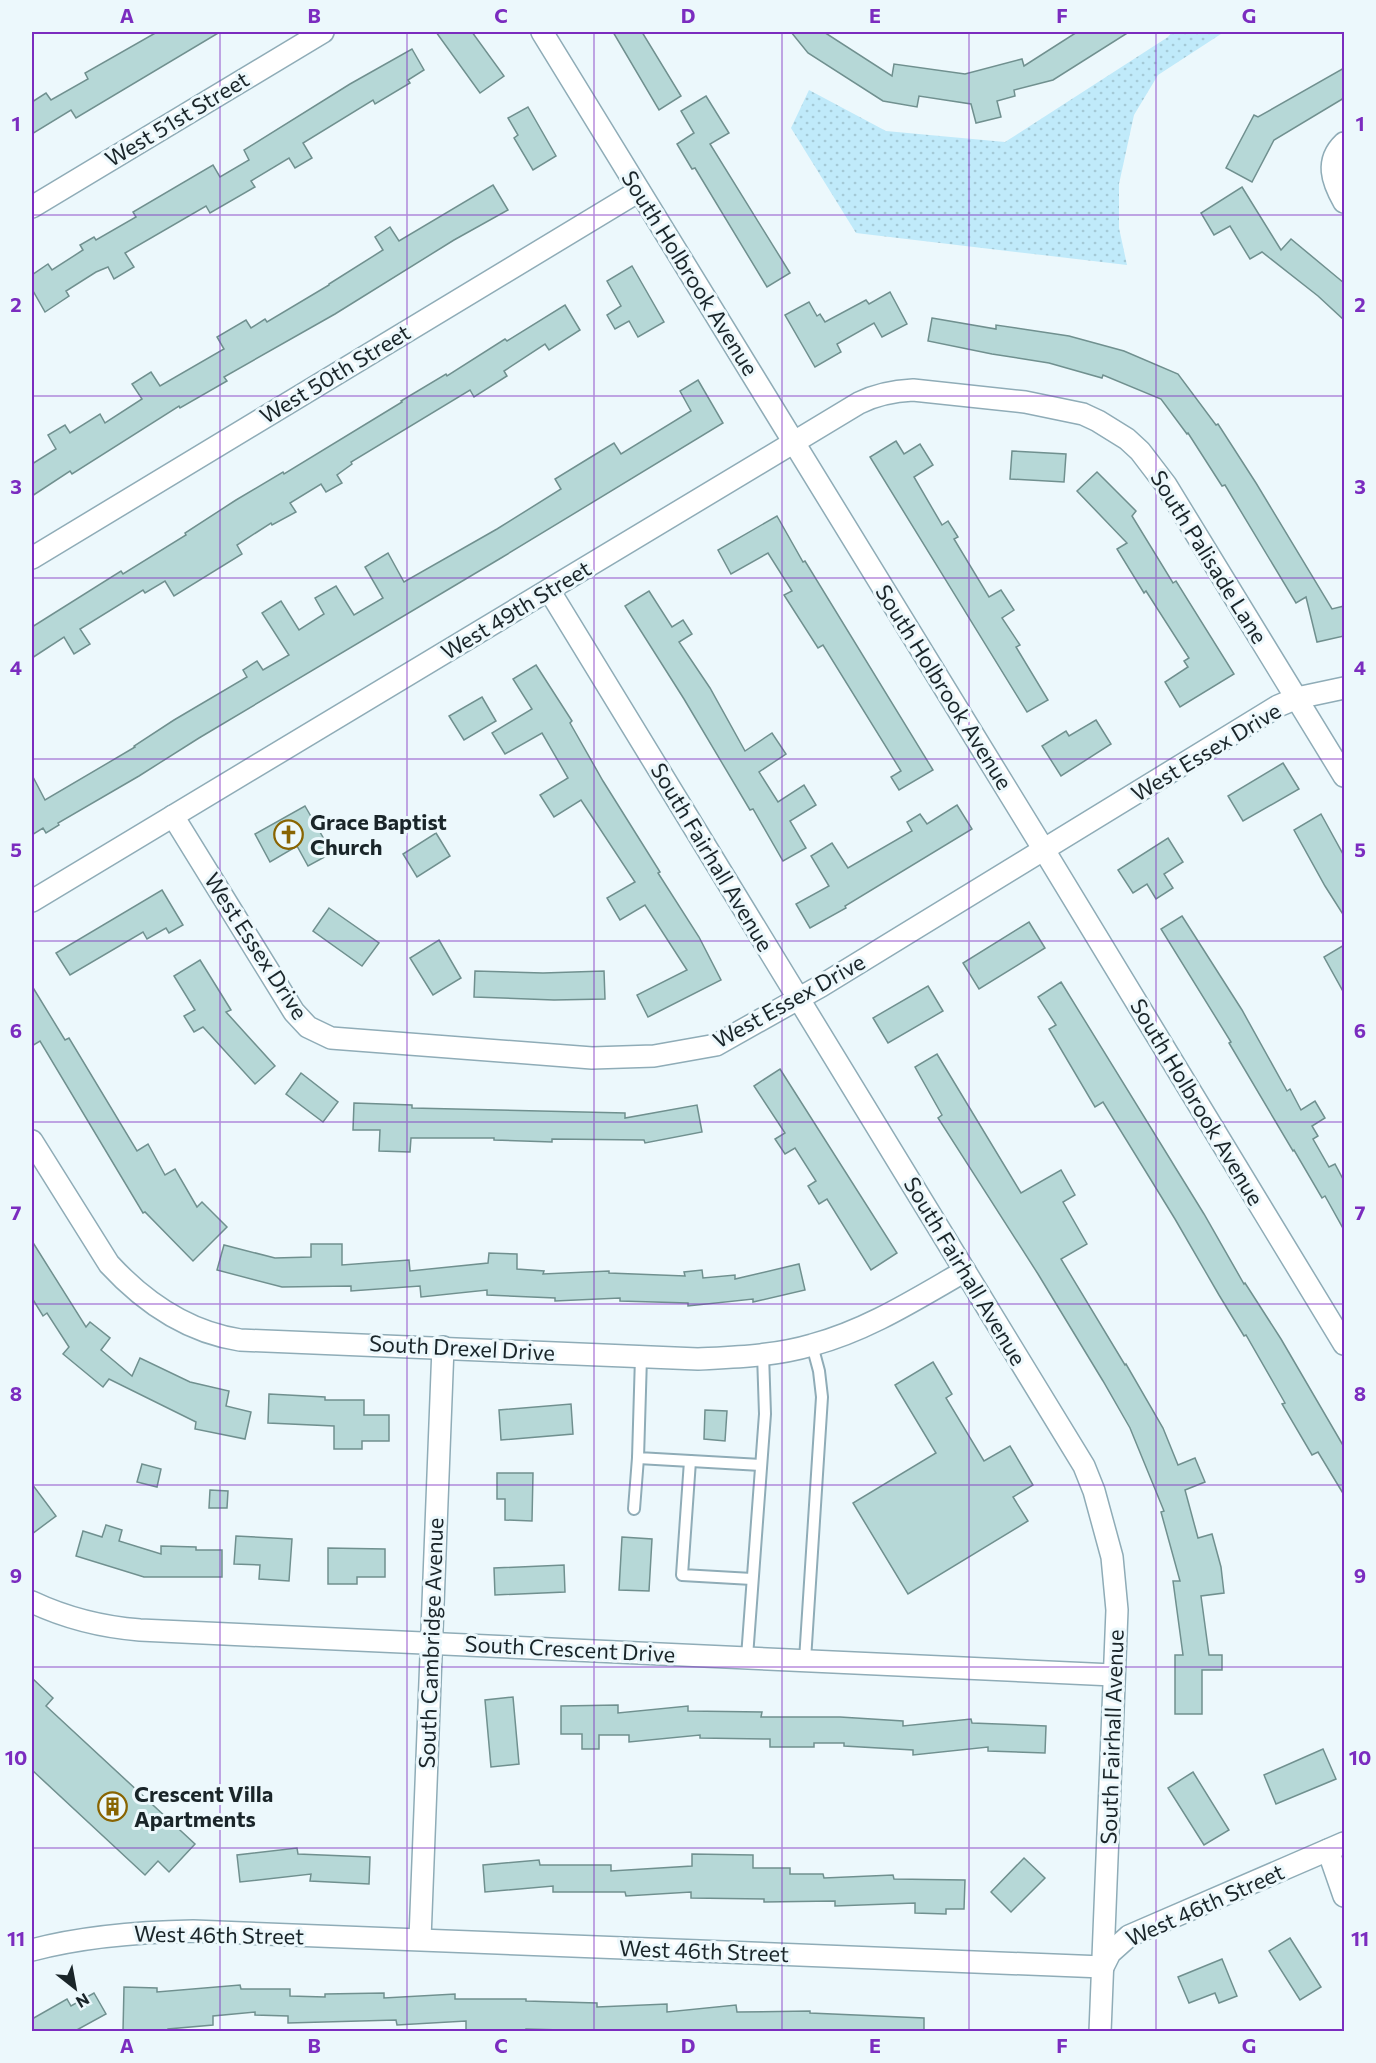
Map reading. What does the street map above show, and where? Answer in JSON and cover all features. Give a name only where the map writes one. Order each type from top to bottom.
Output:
[{"type":"street","name":"West 51st Street","points":[[32,207],[323,32]]},
{"type":"street","name":"South Holbrook Avenue","points":[[542,32],[1344,1344]]},
{"type":"street","points":[[1344,143],[1333,157],[1331,171],[1336,188],[1344,202]]},
{"type":"street","name":"West 50th Street","points":[[32,558],[639,191]]},
{"type":"street","name":"West 49th Street","points":[[32,901],[859,403],[877,395],[913,390],[1021,402]]},
{"type":"street","name":"South Palisade Lane","points":[[1021,402],[1083,414],[1127,439],[1140,451],[1166,485],[1344,776]]},
{"type":"street","name":"South Fairhall Avenue","points":[[549,590],[1084,1466],[1094,1491],[1112,1557],[1117,1610],[1101,2031]]},
{"type":"street","name":"West Essex Drive","points":[[173,816],[294,1012],[308,1027],[331,1038],[592,1058],[654,1056],[716,1045],[798,999],[1278,706],[1297,698],[1344,688]]},
{"type":"street","name":"South Drexel Drive","points":[[32,1141],[109,1264],[140,1293],[167,1313],[199,1330],[240,1340],[698,1359],[763,1354],[812,1345],[867,1326],[965,1270]]},
{"type":"street","name":"South Cambridge Avenue","points":[[420,1940],[443,1347]]},
{"type":"street","name":"South Crescent Drive","points":[[32,1602],[52,1612],[117,1628],[1113,1675]]},
{"type":"street","points":[[1336,1847],[1344,1896]]},
{"type":"street","name":"West 46th Street","points":[[32,1950],[88,1938],[150,1932],[193,1931],[1103,1967],[1110,1953],[1129,1936],[1336,1847]]},
{"type":"lane","points":[[805,1660],[822,1397],[819,1371],[812,1345]]},
{"type":"lane","points":[[747,1657],[765,1414],[763,1354]]},
{"type":"lane","points":[[634,1509],[641,1357]]},
{"type":"lane","points":[[638,1458],[761,1465]]},
{"type":"lane","points":[[690,1461],[682,1575],[752,1579]]},
{"type":"shaded area","points":[[1172,32],[1224,32],[1158,75],[1134,115],[1119,184],[1119,228],[1127,265],[856,233],[791,128],[809,90],[886,131],[1005,142],[1168,37]]},
{"type":"building","points":[[157,32],[220,32],[76,118],[71,110],[32,134],[32,102],[46,93],[51,100],[88,79],[85,73]]},
{"type":"building","points":[[436,32],[472,32],[504,76],[480,93]]},
{"type":"building","points":[[613,32],[642,32],[681,96],[659,110]]},
{"type":"building","points":[[791,32],[824,32],[892,76],[894,64],[965,74],[1022,59],[1024,66],[1077,32],[1129,32],[1053,80],[1014,90],[1015,96],[997,101],[1001,117],[976,123],[971,104],[919,96],[917,107],[883,101],[808,53]]},
{"type":"building","points":[[412,49],[424,70],[408,80],[410,83],[375,104],[373,100],[303,143],[312,158],[295,168],[289,158],[251,181],[255,187],[210,213],[206,206],[125,253],[134,267],[114,279],[108,267],[96,272],[66,291],[69,296],[45,312],[32,289],[32,275],[48,264],[52,270],[83,250],[80,245],[94,237],[96,240],[136,217],[133,212],[213,165],[220,177],[249,160],[244,150],[350,84]]},
{"type":"building","points":[[1344,68],[1344,98],[1274,140],[1252,182],[1226,168],[1254,115],[1258,117]]},
{"type":"building","points":[[706,96],[729,133],[710,144],[790,273],[767,287],[695,168],[692,169],[677,144],[694,133],[681,111]]},
{"type":"building","points":[[528,107],[556,156],[533,170],[514,138],[518,135],[508,118]]},
{"type":"building","points":[[493,185],[508,210],[454,240],[335,314],[224,377],[227,381],[180,408],[179,406],[72,474],[70,471],[32,496],[32,464],[56,449],[48,435],[65,425],[70,433],[100,414],[105,423],[142,399],[132,384],[151,372],[160,386],[224,349],[217,337],[246,320],[251,328],[265,319],[267,322],[383,250],[375,237],[390,227],[399,241]]},
{"type":"building","points":[[1242,187],[1281,250],[1291,239],[1344,283],[1344,320],[1318,296],[1262,252],[1250,259],[1230,226],[1214,235],[1201,213]]},
{"type":"building","points":[[632,266],[664,322],[638,337],[629,321],[615,329],[607,315],[621,306],[607,281]]},
{"type":"building","points":[[890,292],[907,324],[882,337],[874,323],[837,344],[841,352],[815,367],[785,315],[809,302],[817,316],[820,314],[825,322],[866,300],[869,304]]},
{"type":"building","points":[[565,305],[580,330],[549,350],[545,344],[504,371],[507,376],[474,397],[470,390],[351,462],[352,464],[337,475],[342,483],[326,492],[321,484],[290,503],[296,512],[272,525],[271,523],[237,545],[242,554],[174,596],[165,581],[145,593],[143,590],[80,629],[90,644],[74,654],[64,637],[32,658],[32,627],[121,571],[123,574],[186,535],[185,533],[236,500],[283,472],[284,474],[401,401]]},
{"type":"building","points":[[932,318],[996,329],[996,325],[1069,336],[1124,351],[1178,374],[1216,425],[1218,424],[1332,609],[1344,606],[1344,636],[1317,642],[1306,597],[1296,603],[1225,485],[1222,486],[1188,433],[1161,399],[1103,375],[1102,378],[1049,363],[928,341]]},
{"type":"building","points":[[698,380],[723,423],[58,823],[59,825],[46,833],[43,828],[32,835],[32,775],[45,800],[247,677],[243,670],[257,661],[263,670],[289,655],[262,613],[281,601],[299,630],[324,614],[315,598],[336,586],[354,615],[383,598],[365,567],[388,553],[404,582],[561,489],[555,479],[614,443],[621,454],[691,411],[680,391]]},
{"type":"building","points":[[896,441],[904,454],[920,444],[933,465],[914,477],[942,525],[948,521],[958,537],[954,539],[989,597],[1001,590],[1014,610],[1002,618],[1020,645],[1016,647],[1048,700],[1027,712],[870,457]]},
{"type":"building","points":[[1012,451],[1066,454],[1064,482],[1010,479]]},
{"type":"building","points":[[1097,472],[1136,511],[1132,516],[1173,583],[1176,581],[1234,674],[1180,707],[1165,682],[1188,667],[1184,661],[1189,658],[1117,549],[1127,543],[1077,491]]},
{"type":"building","points":[[777,516],[803,562],[805,561],[933,770],[899,790],[891,777],[901,771],[823,645],[818,648],[784,595],[792,591],[768,553],[731,574],[718,550]]},
{"type":"building","points":[[649,591],[672,627],[683,620],[692,634],[679,642],[710,688],[745,751],[772,733],[786,754],[759,772],[778,802],[804,785],[816,805],[790,821],[806,848],[783,861],[753,809],[750,810],[625,606]]},
{"type":"building","points":[[536,665],[572,721],[570,723],[660,872],[658,873],[699,937],[721,980],[648,1017],[637,995],[687,970],[645,905],[620,920],[607,898],[635,882],[581,800],[554,817],[540,795],[568,778],[542,733],[505,754],[492,733],[532,709],[513,679]]},
{"type":"building","points":[[482,697],[496,721],[464,740],[449,716]]},
{"type":"building","points":[[1096,720],[1111,744],[1061,776],[1042,746],[1066,731],[1069,736]]},
{"type":"building","points":[[1283,763],[1299,789],[1243,821],[1228,796]]},
{"type":"building","points":[[957,805],[972,829],[810,928],[796,904],[829,886],[811,856],[832,843],[848,868],[912,831],[907,822],[920,814],[927,824]]},
{"type":"building","name":"Grace Baptist Church","points":[[305,806],[332,853],[308,866],[297,846],[270,862],[255,834]]},
{"type":"building","points":[[1321,814],[1344,856],[1344,916],[1294,830]]},
{"type":"building","points":[[436,833],[450,856],[417,877],[403,854]]},
{"type":"building","points":[[1168,838],[1183,862],[1164,874],[1173,888],[1156,899],[1147,884],[1133,893],[1118,870]]},
{"type":"building","points":[[162,890],[183,925],[169,933],[166,928],[147,939],[143,932],[70,975],[56,953]]},
{"type":"building","points":[[329,908],[379,943],[362,966],[313,931]]},
{"type":"building","points":[[1182,916],[1242,1010],[1287,1091],[1290,1089],[1301,1110],[1315,1101],[1325,1118],[1312,1126],[1318,1136],[1313,1139],[1329,1167],[1335,1164],[1344,1181],[1344,1230],[1325,1196],[1322,1198],[1293,1151],[1229,1043],[1231,1042],[1161,929]]},
{"type":"building","points":[[1029,922],[1045,948],[979,989],[963,963]]},
{"type":"building","points":[[439,940],[461,978],[433,995],[410,958]]},
{"type":"building","points":[[1344,945],[1344,993],[1324,957]]},
{"type":"building","points":[[200,960],[231,1010],[226,1012],[275,1066],[255,1084],[203,1027],[194,1032],[184,1016],[195,1010],[174,976]]},
{"type":"building","points":[[475,971],[543,973],[604,971],[605,999],[474,997]]},
{"type":"building","points":[[1061,982],[1204,1214],[1244,1284],[1281,1339],[1344,1447],[1344,1495],[1318,1452],[1312,1455],[1246,1335],[1244,1336],[1103,1102],[1095,1107],[1049,1029],[1056,1025],[1038,997]]},
{"type":"building","points":[[32,986],[65,1040],[69,1038],[137,1151],[148,1144],[165,1175],[175,1169],[197,1207],[202,1202],[227,1227],[193,1261],[145,1212],[143,1213],[40,1041],[32,1046]]},
{"type":"building","points":[[928,986],[943,1011],[888,1043],[873,1018]]},
{"type":"building","points":[[937,1054],[1021,1193],[1061,1170],[1075,1195],[1063,1202],[1087,1244],[1061,1259],[1163,1428],[1178,1465],[1195,1458],[1205,1482],[1185,1490],[1198,1538],[1212,1534],[1221,1567],[1224,1593],[1201,1596],[1209,1655],[1222,1655],[1222,1670],[1202,1670],[1202,1714],[1175,1714],[1175,1655],[1183,1655],[1173,1581],[1180,1581],[1161,1512],[1164,1511],[1130,1428],[1103,1381],[1038,1274],[938,1118],[942,1115],[915,1067]]},
{"type":"building","points":[[780,1069],[897,1253],[871,1270],[827,1199],[819,1204],[808,1186],[816,1181],[795,1148],[785,1154],[775,1139],[785,1133],[754,1086]]},
{"type":"building","points":[[301,1073],[338,1102],[323,1122],[286,1094]]},
{"type":"building","points":[[354,1103],[412,1105],[412,1108],[625,1113],[625,1118],[697,1105],[702,1132],[645,1143],[644,1140],[552,1139],[552,1142],[494,1140],[494,1138],[411,1138],[410,1152],[379,1151],[380,1130],[353,1130]]},
{"type":"building","points":[[32,1241],[86,1327],[90,1322],[110,1338],[101,1350],[132,1376],[140,1358],[190,1382],[229,1391],[226,1406],[251,1412],[245,1439],[195,1429],[196,1422],[109,1379],[103,1387],[63,1354],[69,1347],[47,1313],[43,1316],[32,1298]]},
{"type":"building","points":[[311,1244],[342,1244],[342,1265],[409,1260],[410,1271],[488,1263],[489,1253],[517,1254],[517,1269],[544,1271],[543,1274],[609,1271],[609,1273],[685,1276],[684,1272],[702,1270],[703,1278],[735,1275],[735,1279],[799,1264],[805,1290],[753,1302],[753,1299],[688,1306],[688,1303],[620,1301],[620,1298],[555,1301],[555,1298],[487,1295],[487,1290],[421,1297],[420,1286],[351,1291],[351,1286],[282,1287],[217,1270],[224,1245],[275,1258],[311,1257]]},
{"type":"building","points":[[933,1362],[952,1394],[946,1398],[984,1461],[1010,1446],[1033,1485],[1013,1497],[1028,1521],[908,1594],[853,1503],[936,1453],[895,1385]]},
{"type":"building","points":[[269,1394],[325,1397],[325,1400],[364,1400],[364,1415],[389,1415],[389,1441],[362,1441],[362,1449],[334,1449],[334,1426],[268,1423]]},
{"type":"building","points":[[571,1404],[573,1434],[501,1440],[499,1410]]},
{"type":"building","points":[[705,1410],[727,1411],[725,1441],[704,1439]]},
{"type":"building","points":[[142,1464],[161,1469],[157,1487],[137,1482]]},
{"type":"building","points":[[497,1473],[533,1473],[532,1521],[505,1520],[505,1499],[497,1499]]},
{"type":"building","points":[[32,1484],[56,1516],[32,1534]]},
{"type":"building","points":[[210,1490],[228,1491],[227,1508],[209,1508]]},
{"type":"building","points":[[106,1525],[122,1530],[119,1541],[161,1554],[161,1546],[222,1550],[222,1577],[144,1577],[76,1556],[83,1531],[102,1537]]},
{"type":"building","points":[[236,1536],[292,1539],[289,1581],[259,1579],[260,1565],[234,1564]]},
{"type":"building","points":[[622,1537],[652,1539],[649,1591],[619,1590]]},
{"type":"building","points":[[328,1548],[385,1549],[385,1577],[357,1577],[357,1584],[328,1584]]},
{"type":"building","points":[[564,1565],[565,1592],[495,1595],[494,1568]]},
{"type":"building","name":"Crescent Villa Apartments","points":[[32,1678],[53,1698],[46,1706],[195,1844],[169,1872],[158,1861],[145,1875],[32,1770]]},
{"type":"building","points":[[513,1697],[519,1764],[491,1767],[485,1700]]},
{"type":"building","points":[[618,1705],[618,1713],[688,1706],[688,1711],[762,1712],[761,1717],[840,1717],[903,1721],[903,1726],[971,1719],[972,1723],[1046,1726],[1045,1753],[988,1751],[988,1747],[913,1755],[913,1750],[844,1746],[844,1743],[814,1743],[814,1747],[770,1747],[770,1739],[700,1738],[700,1735],[629,1742],[629,1735],[599,1735],[599,1749],[582,1749],[582,1734],[561,1734],[561,1706]]},
{"type":"building","points":[[1323,1749],[1336,1779],[1276,1804],[1264,1775]]},
{"type":"building","points":[[1193,1772],[1229,1830],[1204,1845],[1168,1788]]},
{"type":"building","points":[[297,1848],[298,1854],[370,1857],[369,1884],[310,1881],[311,1874],[240,1882],[237,1855]]},
{"type":"building","points":[[692,1854],[753,1855],[753,1868],[790,1868],[790,1874],[823,1874],[824,1878],[893,1875],[894,1879],[965,1880],[964,1909],[946,1909],[946,1914],[915,1913],[915,1903],[835,1906],[835,1901],[764,1902],[764,1899],[691,1898],[691,1892],[626,1896],[625,1892],[553,1892],[553,1886],[485,1892],[483,1865],[539,1860],[540,1865],[611,1865],[611,1871],[692,1866]]},
{"type":"building","points":[[1024,1858],[1045,1878],[1011,1912],[991,1892]]},
{"type":"building","points":[[1290,1938],[1321,1987],[1300,2000],[1269,1951]]},
{"type":"building","points":[[1222,1959],[1237,1996],[1219,2003],[1215,1993],[1189,2003],[1178,1977]]},
{"type":"building","points":[[240,1985],[241,1989],[290,1989],[290,1996],[325,1997],[325,1994],[384,1993],[384,1998],[455,1994],[455,1999],[526,1999],[526,2001],[597,2003],[597,2007],[667,2004],[667,2012],[736,2005],[737,2012],[810,2011],[810,2013],[924,2018],[924,2031],[526,2029],[526,2031],[466,2031],[466,2021],[397,2025],[396,2020],[288,2023],[288,2016],[255,2015],[255,2012],[213,2016],[213,2025],[168,2029],[168,2031],[123,2031],[124,1987],[157,1988],[157,1992]]},
{"type":"building","points":[[94,1993],[106,2014],[75,2031],[32,2031],[32,2019],[67,1999],[71,2006]]},
{"type":"place","name":"Grace Baptist Church","points":[[289,835]]},
{"type":"place","name":"Crescent Villa Apartments","points":[[113,1807]]}]
